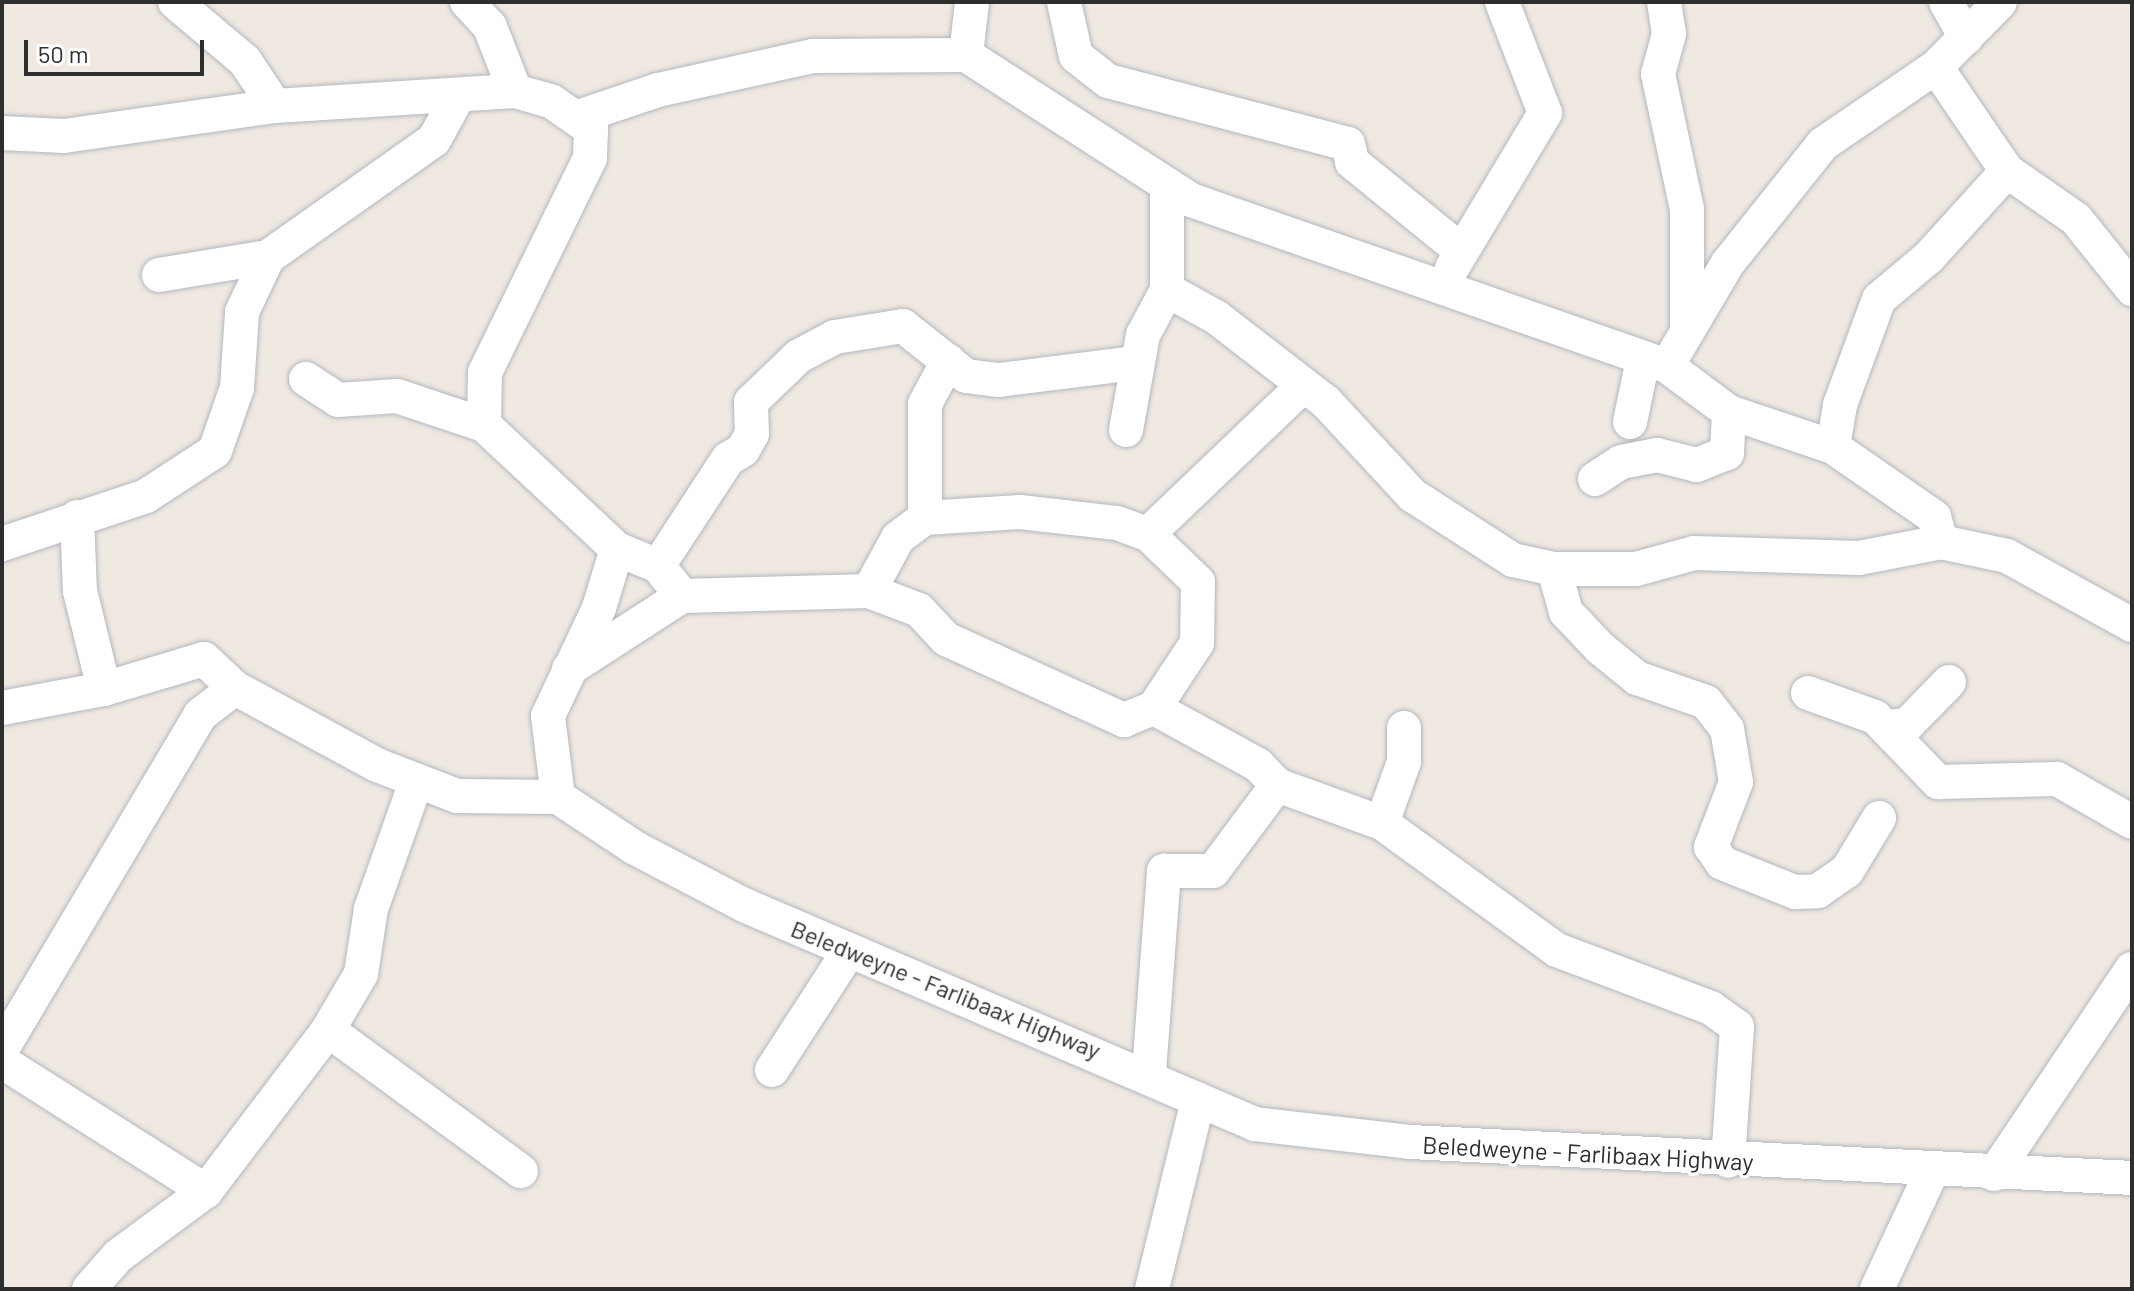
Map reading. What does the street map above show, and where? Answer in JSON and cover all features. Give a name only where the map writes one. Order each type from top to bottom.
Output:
[{"type":"street","points":[[175,2],[245,61],[275,106]]},
{"type":"street","points":[[467,2],[490,27],[515,91]]},
{"type":"street","points":[[966,55],[972,2]]},
{"type":"street","points":[[1064,2],[1076,56],[1108,81],[1348,144],[1352,162],[1459,249]]},
{"type":"street","points":[[1445,287],[1459,249],[1545,113],[1502,2]]},
{"type":"street","points":[[1664,2],[1669,34],[1658,74],[1687,209],[1687,325]]},
{"type":"street","points":[[1946,2],[1966,38]]},
{"type":"street","points":[[1630,422],[1655,362],[1687,325],[1823,144],[1936,67],[2000,2]]},
{"type":"street","points":[[484,425],[485,372],[590,158],[591,129],[581,116],[658,90],[813,56],[966,55],[1167,189],[1655,362],[1729,412],[1833,447],[1934,517],[1941,542]]},
{"type":"street","points":[[1936,67],[2007,171],[2076,219],[2132,289]]},
{"type":"street","points":[[2,133],[64,136],[275,106],[457,98],[515,91],[551,101],[591,129]]},
{"type":"street","points":[[159,275],[268,257],[434,140],[457,98]]},
{"type":"street","points":[[1833,447],[1840,405],[1879,299],[1929,257],[2007,171]]},
{"type":"street","points":[[1126,430],[1136,363],[1167,290],[1167,189]]},
{"type":"street","points":[[2,544],[176,482],[215,451],[237,388],[242,312],[268,257]]},
{"type":"street","points":[[1167,290],[1216,317],[1301,388],[1326,402],[1412,495],[1513,560],[1554,569],[1636,569],[1694,553],[1750,549],[1859,558],[1941,542],[2007,556],[2132,625]]},
{"type":"street","points":[[658,566],[713,479],[743,450],[751,402],[799,356],[835,337],[903,326],[966,376],[999,380],[1136,363]]},
{"type":"street","points":[[925,518],[925,404],[948,361]]},
{"type":"street","points":[[306,379],[338,400],[397,396],[484,425],[617,549],[658,566],[682,596]]},
{"type":"street","points":[[1148,534],[1301,388]]},
{"type":"street","points":[[1595,479],[1621,462],[1657,455],[1697,465],[1727,453],[1729,412]]},
{"type":"street","points":[[569,669],[682,596],[869,591],[919,610],[946,639],[1110,717],[1124,720],[1154,708],[1197,643],[1198,582],[1148,534],[1117,523],[1020,512],[925,518],[898,538],[869,591]]},
{"type":"street","points":[[77,517],[80,591],[104,689]]},
{"type":"street","points":[[2,708],[104,689],[204,659],[235,688],[416,782],[457,796],[558,797],[548,716],[617,549]]},
{"type":"street","points":[[1554,569],[1566,612],[1600,648],[1637,678],[1706,702],[1727,729],[1736,782],[1711,847],[1722,863],[1795,892],[1818,891],[1847,871],[1879,818]]},
{"type":"street","points":[[1888,727],[1907,725],[1949,682]]},
{"type":"street","points":[[206,1191],[6,1063],[200,715],[235,688]]},
{"type":"street","points":[[1808,693],[1888,727],[1927,777],[2057,779],[2132,822]]},
{"type":"street","points":[[1154,708],[1258,765],[1277,785],[1382,823],[1521,930],[1711,1008],[1737,1027],[1728,1161]]},
{"type":"street","points":[[1382,823],[1404,762],[1404,728]]},
{"type":"street","points":[[1971,791],[2010,780]]},
{"type":"street","points":[[89,1289],[118,1256],[206,1191],[328,1030],[361,974],[371,909],[416,782]]},
{"type":"street","points":[[1149,1072],[1164,871],[1213,871],[1277,785]]},
{"type":"street","name":"Beledweyne - Farlibaax Highway","points":[[558,797],[635,848],[849,951],[1149,1072],[1198,1100],[1255,1124],[1410,1142],[1931,1173],[2132,1178]]},
{"type":"street","points":[[772,1070],[849,951]]},
{"type":"street","points":[[1994,1174],[2132,969]]},
{"type":"street","points":[[328,1030],[521,1171]]},
{"type":"street","points":[[1152,1289],[1198,1100]]},
{"type":"street","points":[[1877,1289],[1931,1173]]}]
